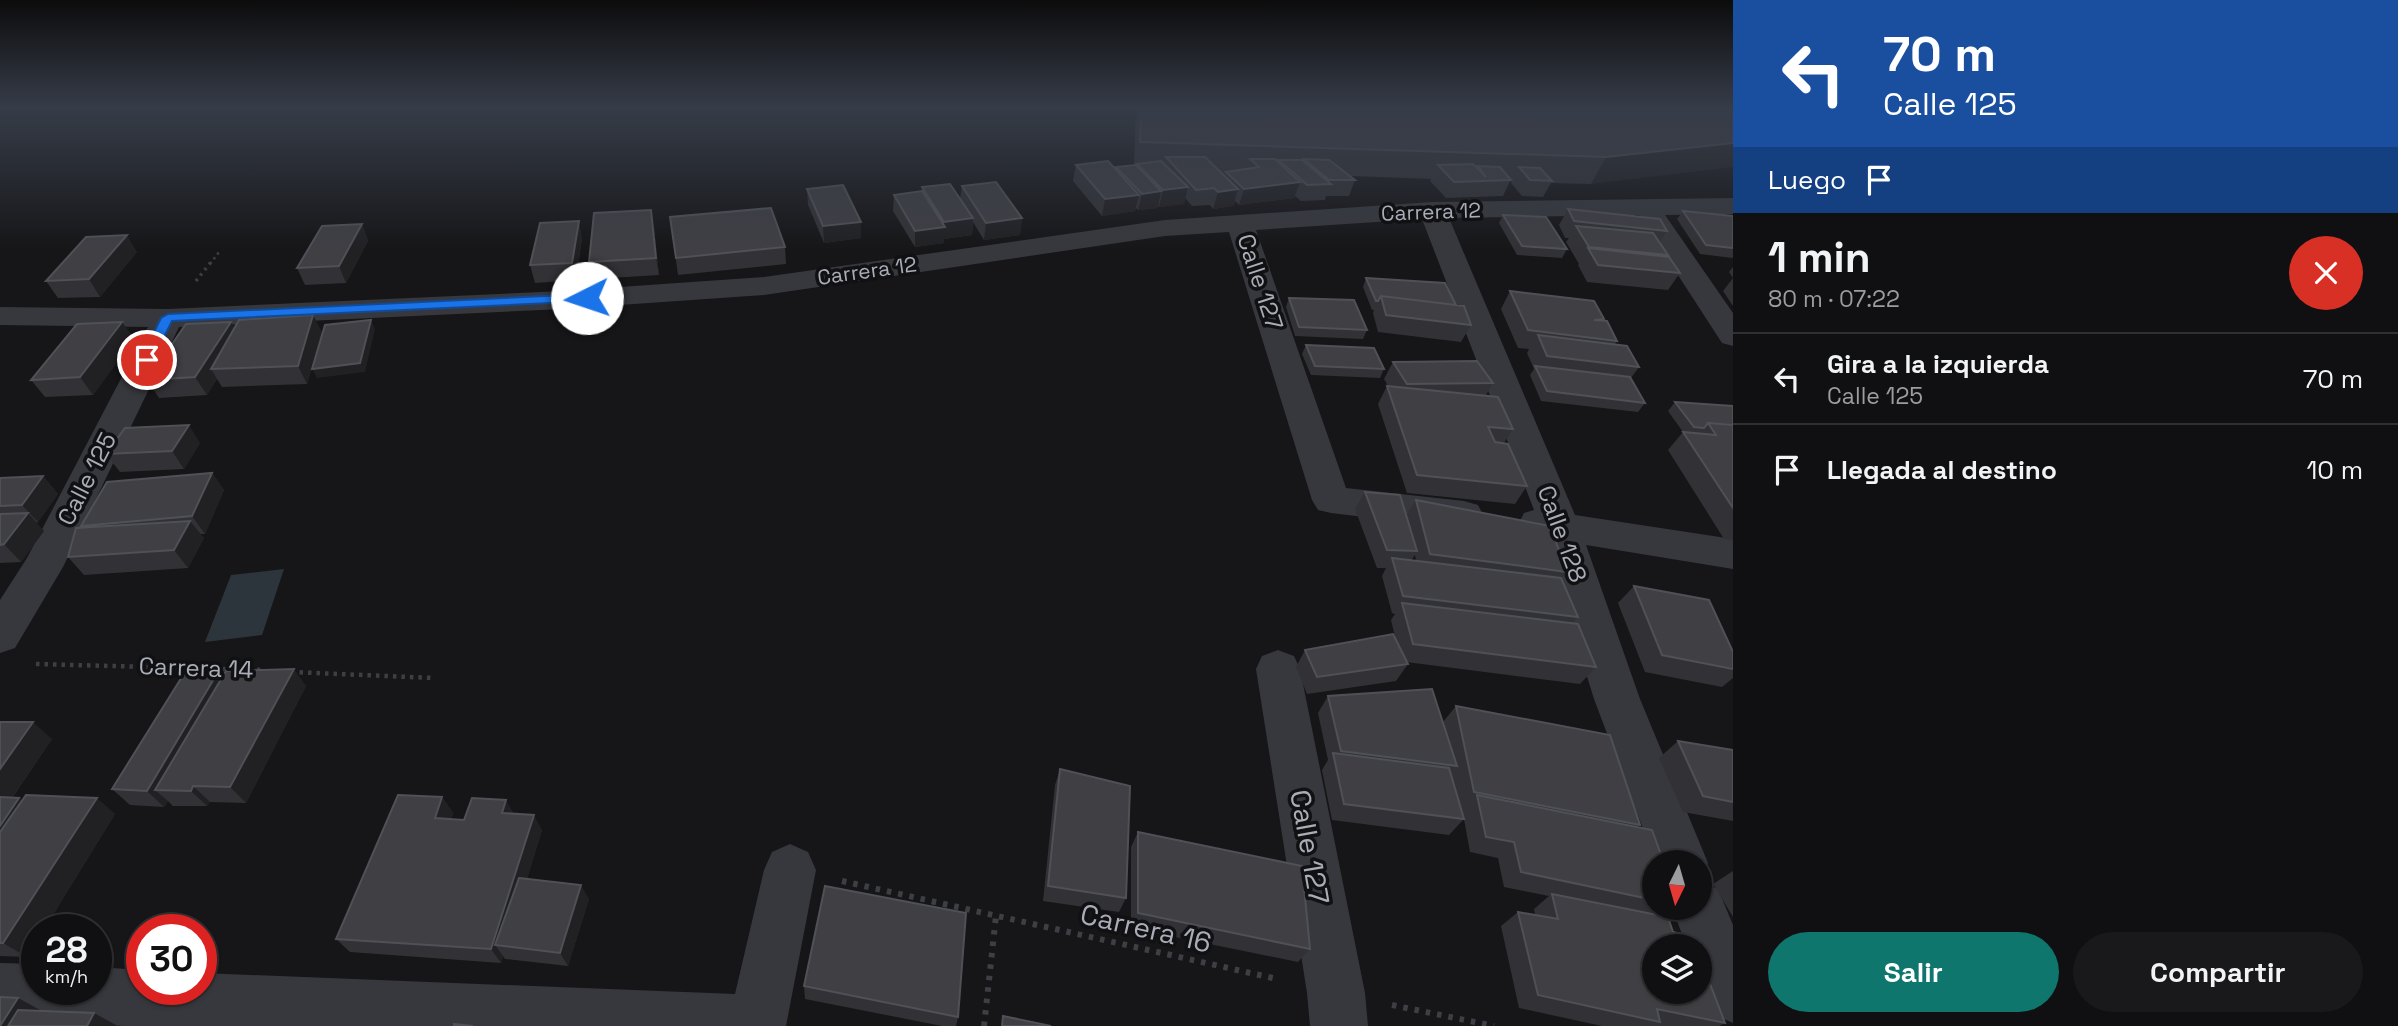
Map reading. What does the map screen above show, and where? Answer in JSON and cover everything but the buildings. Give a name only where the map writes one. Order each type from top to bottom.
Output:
[{"type":"street","name":"Carrera 12","points":[[0,316],[168,318],[562,300],[764,286],[1165,228],[1433,210],[1648,209],[1733,205]]},
{"type":"street","points":[[1648,209],[1732,332]]},
{"type":"street","name":"Calle 128","points":[[1433,210],[1560,526],[1617,699],[1677,850]]},
{"type":"street","name":"Calle 127","points":[[1240,223],[1331,500],[1560,526]]},
{"type":"street","name":"Calle 125","points":[[0,636],[43,567],[168,318]]},
{"type":"street","points":[[1560,526],[1733,554]]},
{"type":"street","name":"Calle 127","points":[[1278,669],[1337,1009]]},
{"type":"street","points":[[0,991],[329,1008],[757,1025],[790,870]]},
{"type":"street","points":[[1704,920],[1733,994]]},
{"type":"path","name":"Carrera 14","points":[[27,664],[269,671]]},
{"type":"path","name":"Carrera 14","points":[[283,671],[434,678]]},
{"type":"path","name":"Carrera 16","points":[[790,870],[996,916],[1337,1009],[1493,1026]]},
{"type":"path","points":[[984,1026],[996,916]]},
{"type":"shaded area","points":[[284,569],[262,635],[205,642],[231,575]]},
{"type":"route","points":[[147,360],[168,318],[587,298]]}]
